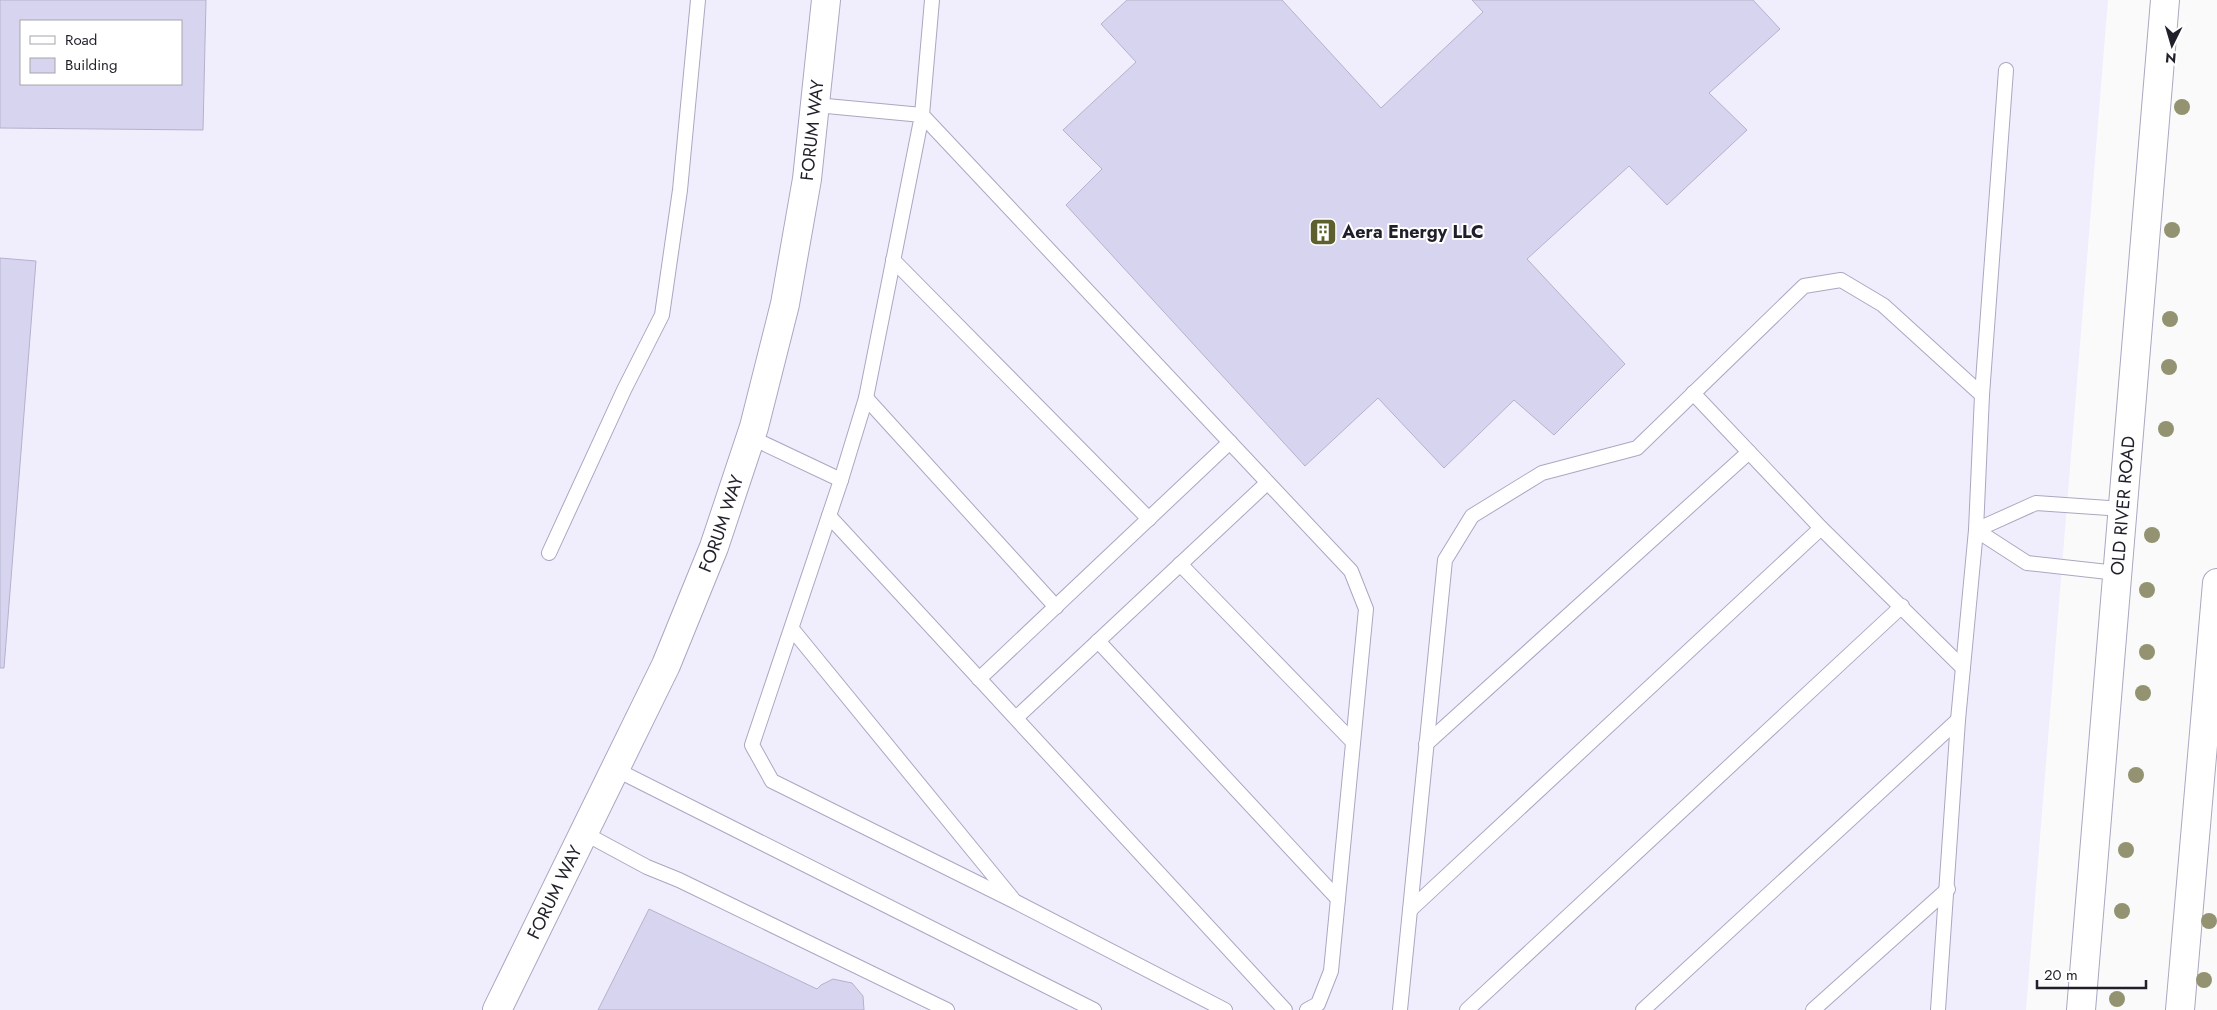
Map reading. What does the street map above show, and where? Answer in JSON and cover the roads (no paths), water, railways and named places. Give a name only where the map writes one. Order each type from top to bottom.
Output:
[{"type":"main road","name":"FORUM WAY","points":[[497,1010],[674,647],[714,547],[750,437],[785,304],[807,179],[826,0]]},
{"type":"main road","name":"OLD RIVER ROAD","points":[[2081,1010],[2165,0]]},
{"type":"main road","points":[[2180,1010],[2217,583]]},
{"type":"lane","points":[[549,553],[624,390],[662,315],[680,190],[698,0]]},
{"type":"lane","points":[[932,0],[922,115],[866,398],[841,480],[752,745],[772,781],[1016,902],[1225,1010]]},
{"type":"lane","points":[[1938,1010],[1948,889],[1958,720],[1976,530],[1982,394],[2006,70]]},
{"type":"lane","points":[[816,105],[922,115],[1351,571],[1366,609],[1331,971],[1318,1004],[1307,1010]]},
{"type":"lane","points":[[893,260],[1149,519]]},
{"type":"lane","points":[[1400,1010],[1445,560],[1472,516],[1542,473],[1637,448],[1804,286],[1841,280],[1883,305],[1982,394]]},
{"type":"lane","points":[[1693,393],[1821,528],[1963,668]]},
{"type":"lane","points":[[866,398],[1056,606]]},
{"type":"lane","points":[[750,437],[841,480]]},
{"type":"lane","points":[[979,679],[1230,442]]},
{"type":"lane","points":[[1426,744],[1749,452]]},
{"type":"lane","points":[[1016,718],[1267,483]]},
{"type":"lane","points":[[1976,530],[2036,503],[2123,509]]},
{"type":"lane","points":[[829,516],[1285,1010]]},
{"type":"lane","points":[[1410,910],[1821,528]]},
{"type":"lane","points":[[1976,530],[2026,563],[2117,573]]},
{"type":"lane","points":[[1180,564],[1353,742]]},
{"type":"lane","points":[[1467,1010],[1902,606]]},
{"type":"lane","points":[[792,629],[1016,902]]},
{"type":"lane","points":[[1098,641],[1338,900]]},
{"type":"lane","points":[[1643,1010],[1958,720]]},
{"type":"lane","points":[[615,769],[1094,1010]]},
{"type":"lane","points":[[584,833],[647,867],[679,880],[947,1010]]},
{"type":"lane","points":[[1813,1010],[1948,889]]},
{"type":"place","name":"Aera Energy LLC","points":[[1323,232]]}]
